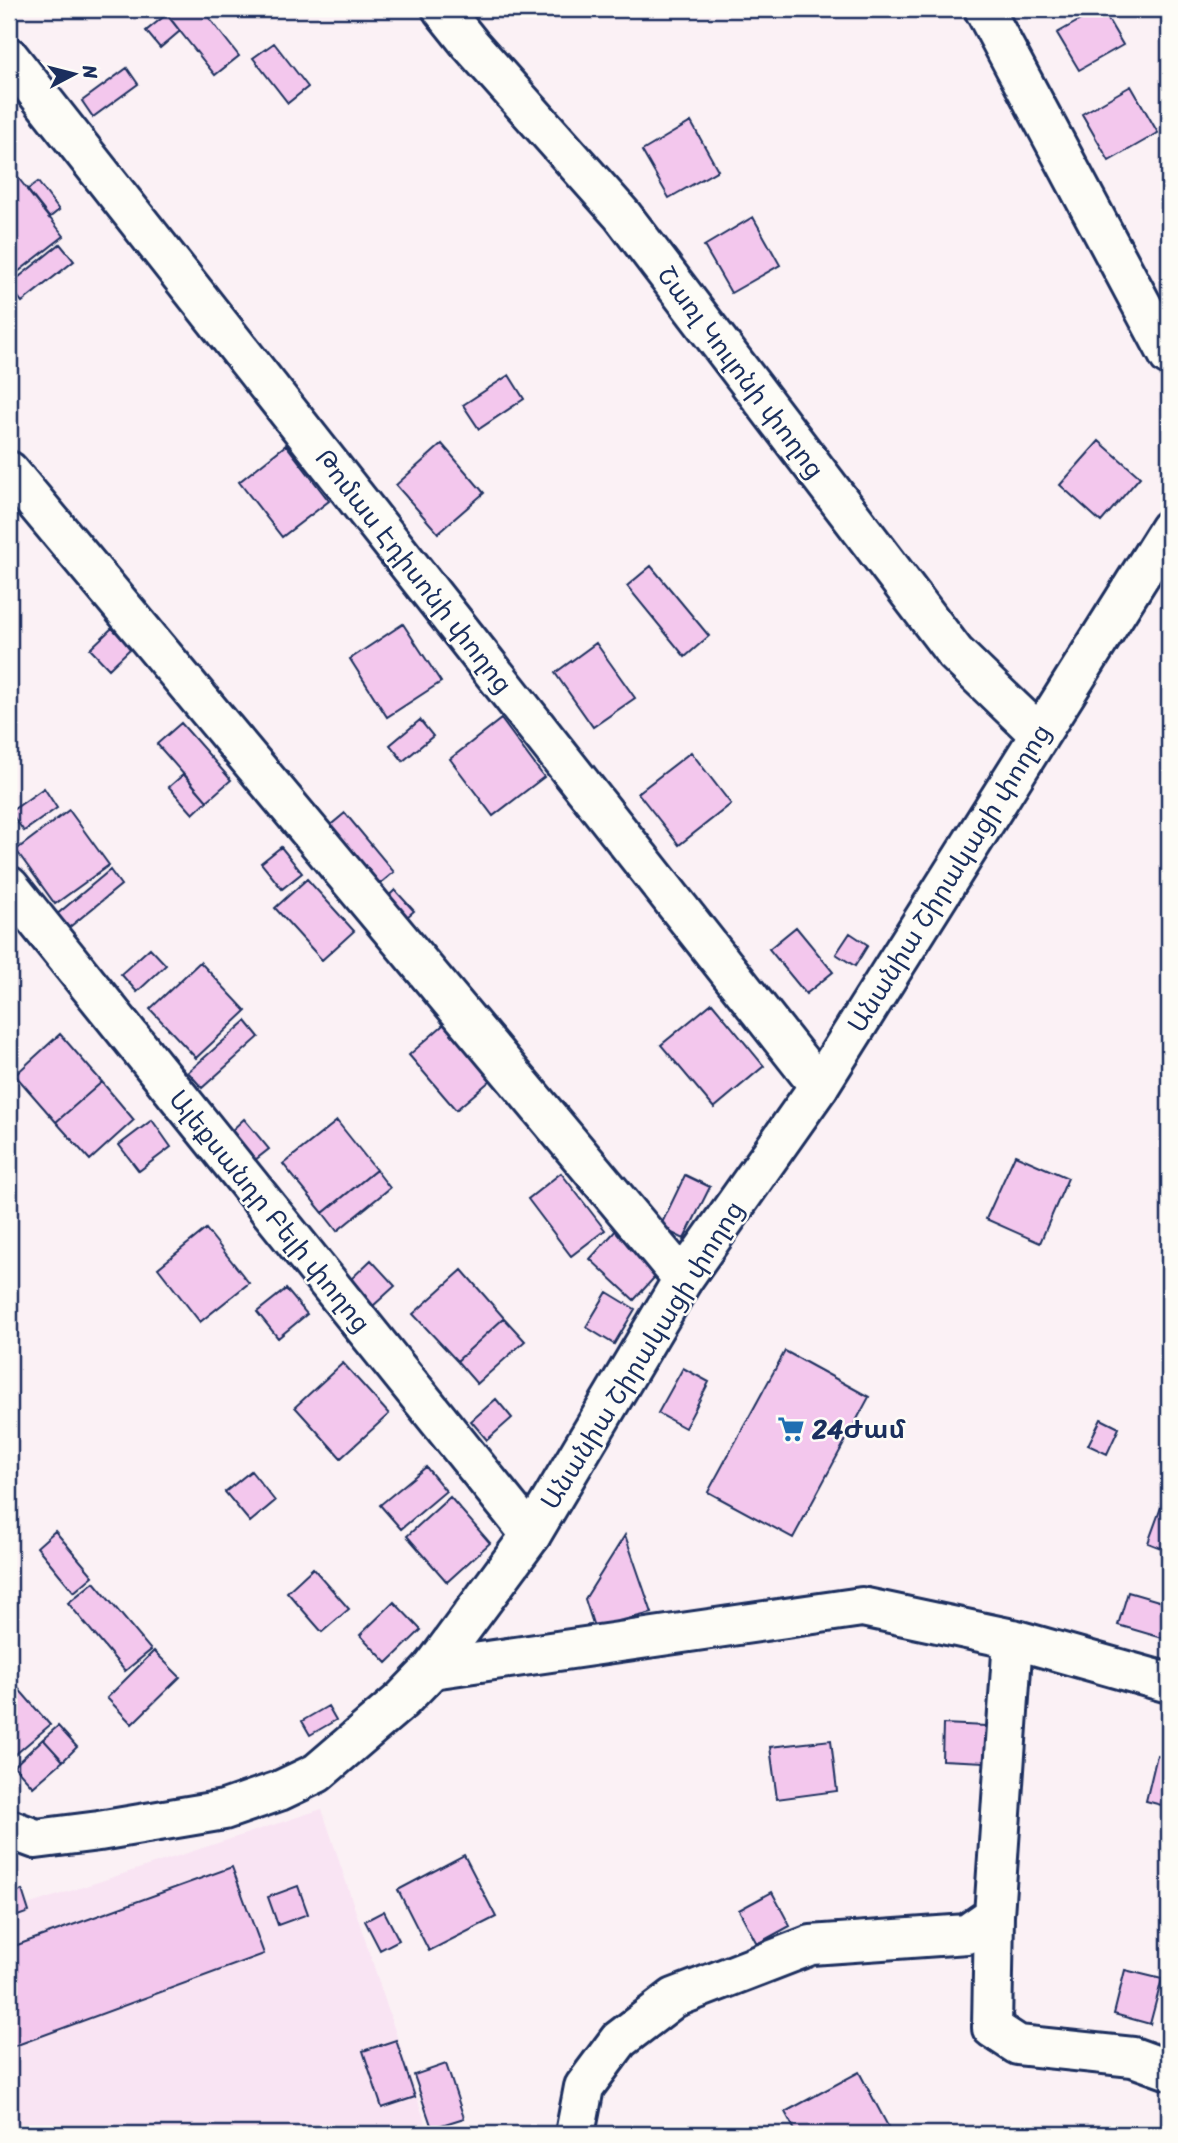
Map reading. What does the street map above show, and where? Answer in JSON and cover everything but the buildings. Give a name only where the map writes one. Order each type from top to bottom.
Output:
[{"type":"street","name":"Շառլ Կուլոնի փողոց","points":[[442,9],[622,215],[955,653],[1040,734]]},
{"type":"street","points":[[984,9],[1169,356]]},
{"type":"street","name":"Թոմաս Էդիսոնի փողոց","points":[[9,57],[819,1086]]},
{"type":"street","points":[[9,471],[683,1279]]},
{"type":"street","name":"Անանիա Շիրակացի փողոց","points":[[9,1829],[36,1839],[99,1831],[224,1810],[279,1791],[317,1773],[402,1700],[432,1669],[531,1535],[683,1279],[819,1086],[1169,530]]},
{"type":"street","name":"Ալեքսանդր Բելի փողոց","points":[[9,886],[531,1535]]},
{"type":"street","points":[[432,1669],[862,1607],[1013,1639],[1169,1683]]},
{"type":"street","points":[[1013,1639],[994,1915],[992,2028],[1018,2045],[1133,2057],[1169,2070]]},
{"type":"street","points":[[575,2134],[584,2087],[619,2040],[674,1998],[811,1945],[967,1934],[994,1915]]},
{"type":"shaded area","points":[[322,1809],[429,2134],[9,2134],[9,1911]]},
{"type":"place","name":"24Ժամ","points":[[791,1429]]}]
